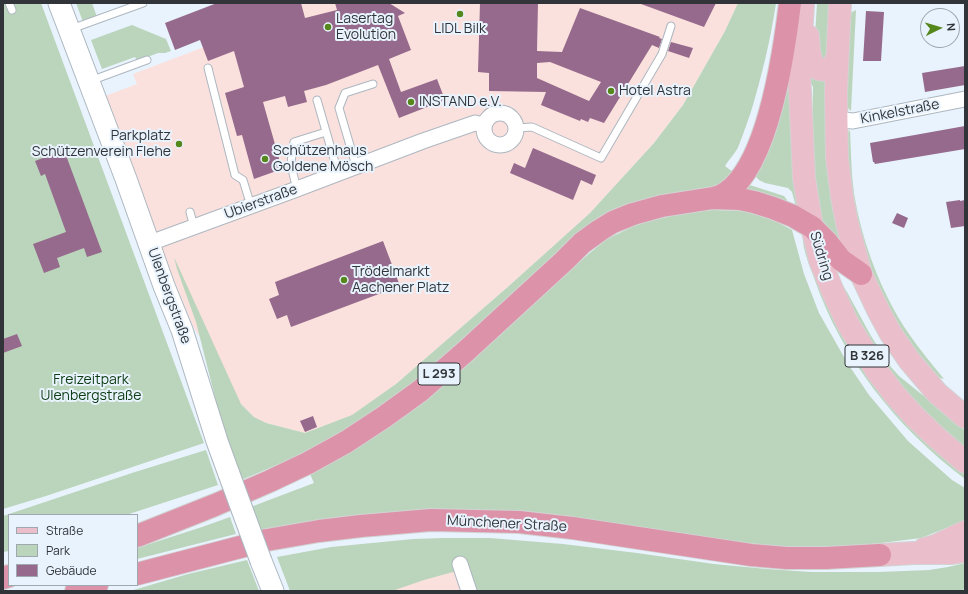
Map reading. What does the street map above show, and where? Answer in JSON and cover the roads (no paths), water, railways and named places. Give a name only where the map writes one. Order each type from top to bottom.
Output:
[{"type":"highway","points":[[713,198],[728,192],[736,183],[749,166],[760,140],[774,95],[790,3]]},
{"type":"highway","points":[[713,198],[740,199],[762,204],[793,216],[812,227],[827,242],[841,260],[861,274]]},
{"type":"highway","name":"L 293","points":[[138,536],[308,464],[346,442],[384,417],[420,391],[466,351],[582,243],[613,222],[648,210],[683,202],[713,198]]},
{"type":"highway","name":"Münchener Straße","points":[[138,574],[267,540],[319,530],[431,520],[518,522],[572,528],[751,555],[786,558],[826,558],[880,555]]},
{"type":"highway","points":[[76,591],[94,586]]},
{"type":"main road","points":[[804,3],[812,62],[816,68],[827,70],[831,68],[837,57]]},
{"type":"main road","name":"Südring","points":[[804,3],[799,70],[804,178],[812,227],[820,260],[848,324],[876,370],[895,395],[915,417],[965,462]]},
{"type":"main road","name":"B 326","points":[[840,3],[837,57],[837,158],[847,223],[861,274],[891,334],[923,377],[937,393],[965,417]]},
{"type":"main road","points":[[913,553],[935,546],[965,532]]},
{"type":"main road","points":[[880,555],[952,553],[965,551]]},
{"type":"street","name":"Ulenbergstraße","points":[[60,3],[150,243],[164,286],[182,330],[216,441],[273,591]]},
{"type":"street","name":"Kinkelstraße","points":[[836,116],[844,120],[853,121],[965,99]]},
{"type":"street","points":[[504,113],[513,119],[516,128],[516,133],[511,142],[501,146],[491,143],[488,140],[485,135],[484,125],[490,116],[504,113]]},
{"type":"street","name":"Ubierstraße","points":[[150,243],[475,123],[484,125]]},
{"type":"street","points":[[460,564],[469,591]]},
{"type":"lane","points":[[10,3],[12,10]]},
{"type":"lane","points":[[69,29],[143,3]]},
{"type":"lane","points":[[516,128],[532,126],[601,158],[662,54],[671,26]]},
{"type":"lane","points":[[90,81],[147,60]]},
{"type":"lane","points":[[208,68],[235,175],[242,180],[251,206]]},
{"type":"lane","points":[[356,166],[338,108],[344,93],[373,84]]},
{"type":"lane","points":[[317,100],[338,173]]},
{"type":"lane","points":[[298,189],[292,169],[291,154],[294,142],[326,132]]},
{"type":"lane","points":[[190,212],[194,227]]},
{"type":"place","name":"LIDL Bilk","points":[[460,14]]},
{"type":"place","name":"Lasertag Evolution","points":[[328,27]]},
{"type":"place","name":"Hotel Astra","points":[[611,91]]},
{"type":"place","name":"INSTAND e.V.","points":[[411,102]]},
{"type":"place","name":"Parkplatz Schützenverein Flehe","points":[[179,144]]},
{"type":"place","name":"Schützenhaus Goldene Mösch","points":[[265,159]]},
{"type":"place","name":"Trödelmarkt Aachener Platz","points":[[344,280]]},
{"type":"park label","name":"Freizeitpark Ulenbergstraße","points":[[91,388]]}]
